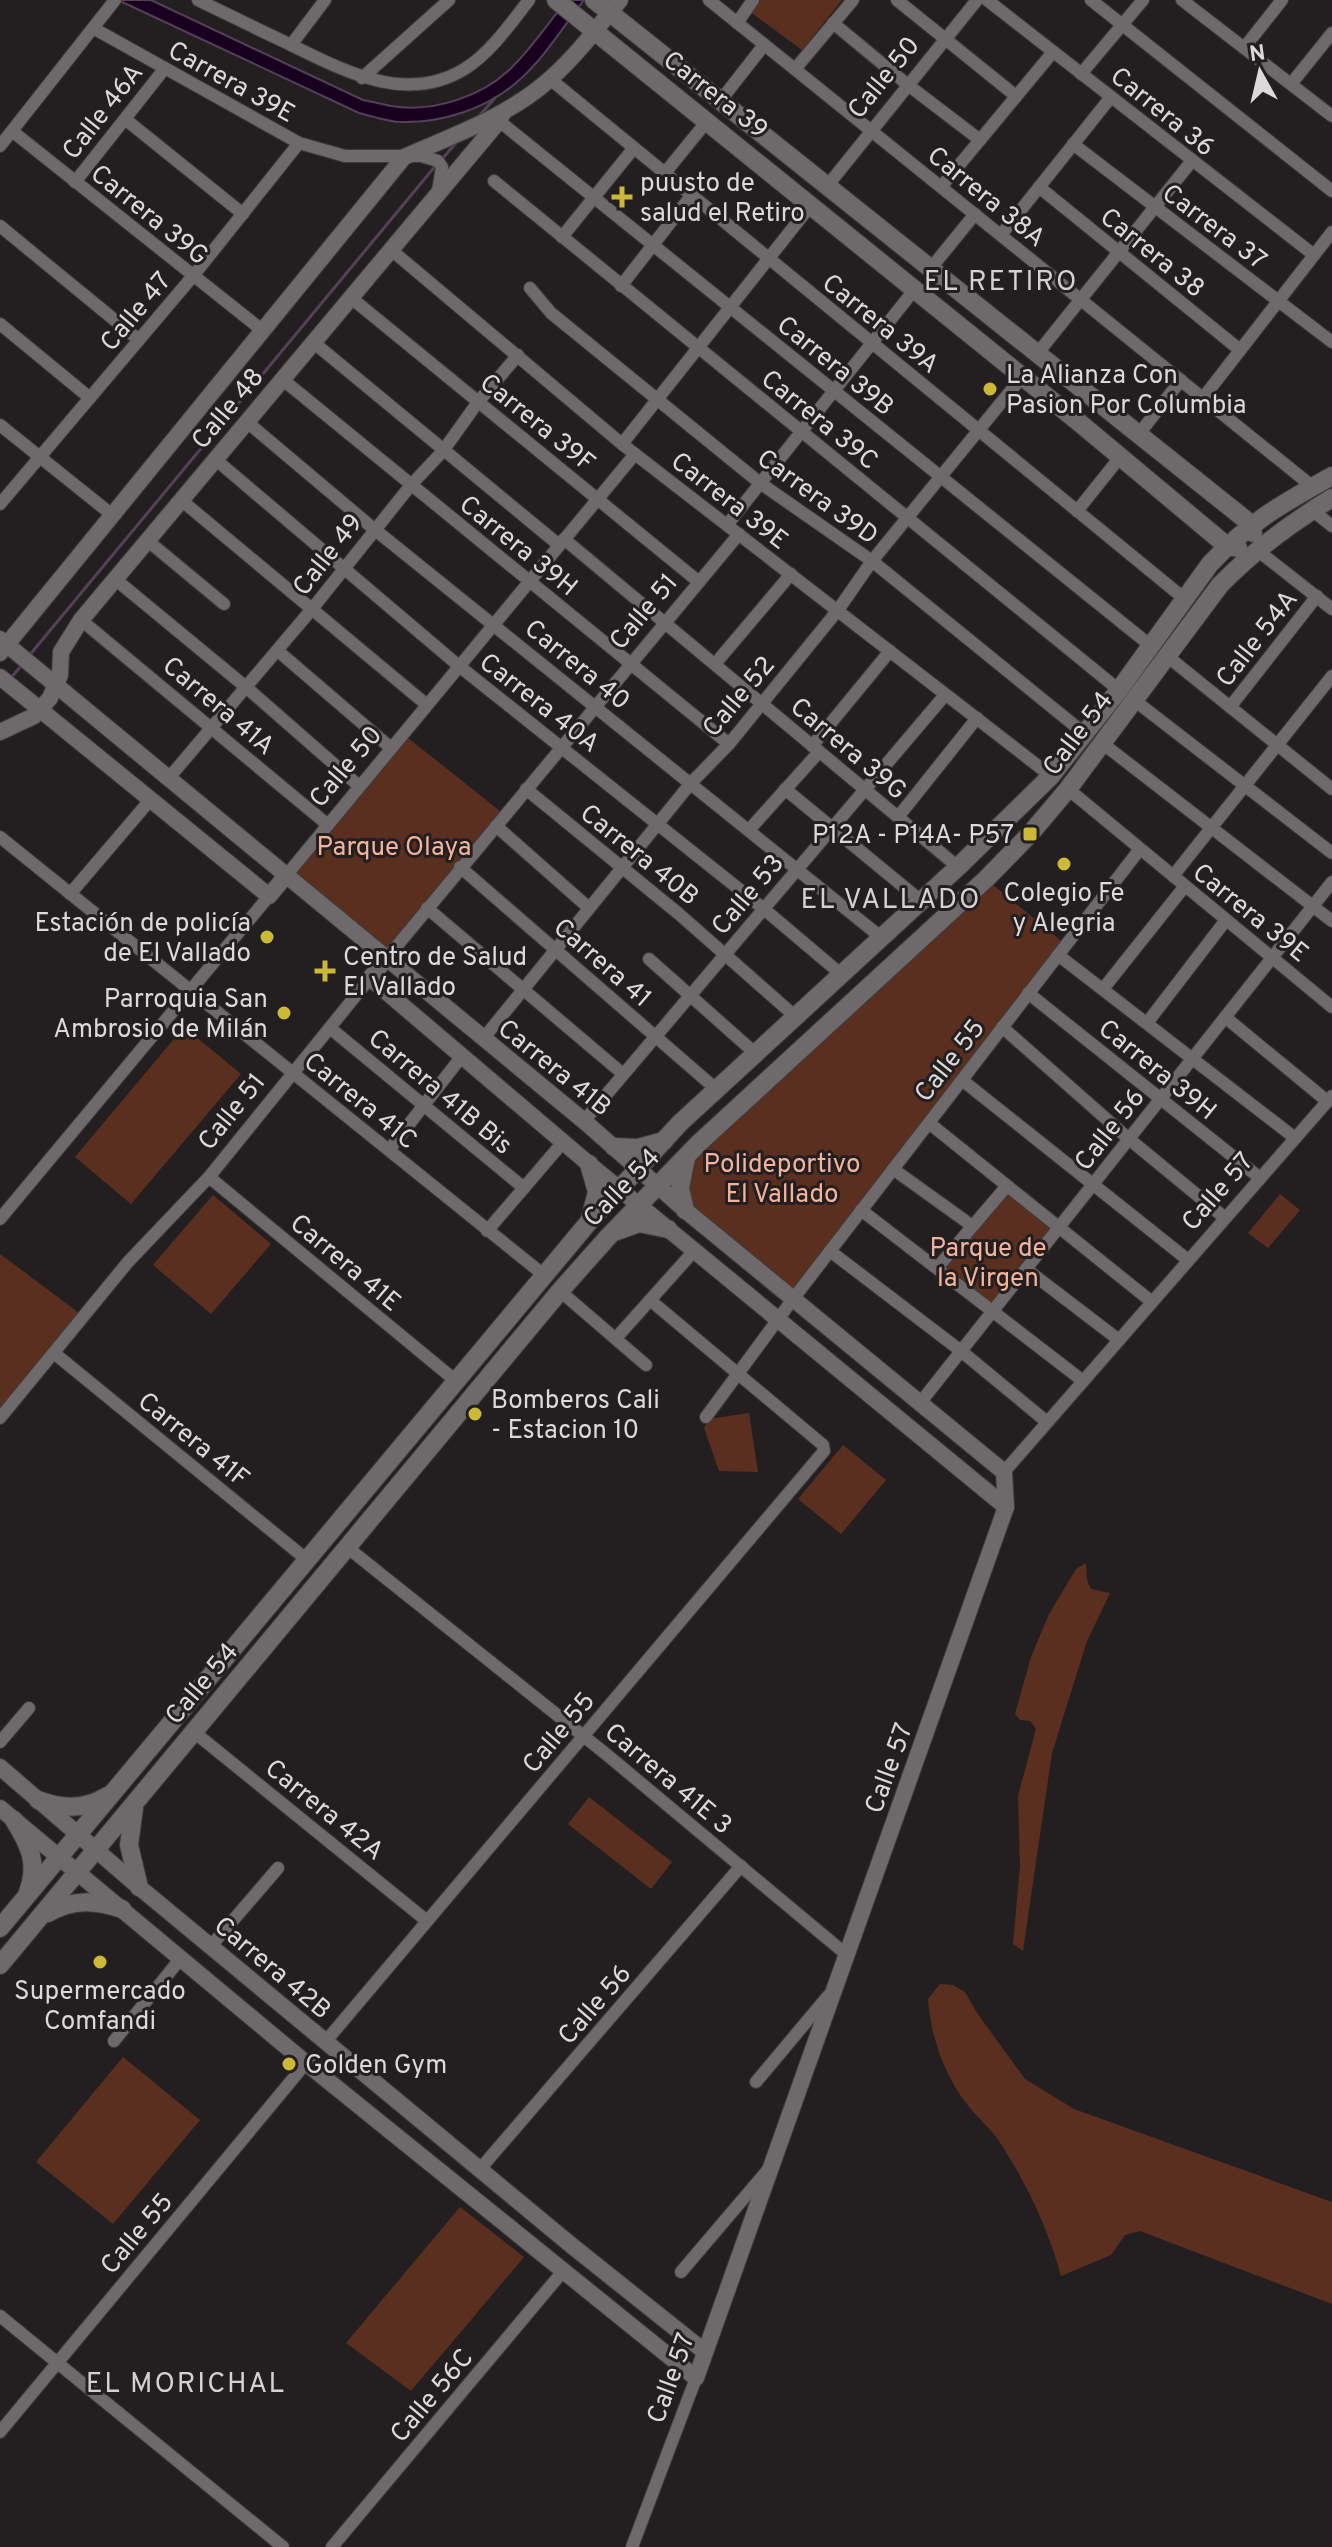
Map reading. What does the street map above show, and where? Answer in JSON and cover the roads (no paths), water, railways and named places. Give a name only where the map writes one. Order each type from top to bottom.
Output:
[{"type":"main road","name":"Carrera 39","points":[[556,0],[1121,456],[1227,546]]},
{"type":"main road","name":"Carrera 39","points":[[609,4],[721,100],[1251,524]]},
{"type":"main road","points":[[860,244],[873,246],[880,241],[882,232],[878,224]]},
{"type":"main road","points":[[889,268],[887,257],[893,249],[908,250]]},
{"type":"main road","points":[[1046,395],[1054,398],[1065,393],[1068,385],[1066,376]]},
{"type":"main road","points":[[1081,424],[1078,416],[1081,405],[1091,401],[1099,403]]},
{"type":"main road","name":"Calle 54","points":[[1159,651],[1186,600],[1210,564],[1227,546],[1278,505],[1332,476]]},
{"type":"main road","name":"Calle 54","points":[[0,1965],[608,1237],[693,1149],[986,879],[1068,789],[1094,739],[1159,651],[1257,550],[1332,498]]},
{"type":"main road","points":[[1230,507],[1249,514],[1278,505]]},
{"type":"main road","points":[[1227,546],[1257,550],[1251,524]]},
{"type":"main road","points":[[1204,525],[1214,545],[1210,564]]},
{"type":"main road","name":"Calle 54","points":[[0,1928],[588,1223],[680,1123],[797,1018],[1051,776],[1094,739]]},
{"type":"main road","points":[[680,1123],[679,1132],[693,1149],[680,1188],[685,1210]]},
{"type":"main road","points":[[614,1147],[638,1148],[664,1141]]},
{"type":"main road","points":[[588,1223],[597,1192],[589,1164]]},
{"type":"main road","points":[[608,1237],[617,1230],[639,1223],[668,1229]]},
{"type":"main road","points":[[38,1800],[63,1807],[89,1805],[121,1785]]},
{"type":"main road","points":[[136,1802],[129,1845],[139,1887]]},
{"type":"main road","points":[[7,1814],[28,1841],[33,1863],[32,1880],[23,1900]]},
{"type":"main road","points":[[28,1931],[38,1920],[63,1905],[93,1902],[122,1909]]},
{"type":"street","points":[[0,146],[115,0]]},
{"type":"street","points":[[198,0],[213,3],[291,45],[362,78],[391,84],[427,83],[465,69],[480,58],[529,0]]},
{"type":"street","points":[[291,45],[325,0]]},
{"type":"street","points":[[362,78],[449,0]]},
{"type":"street","name":"Carrera 38A","points":[[709,0],[1313,487]]},
{"type":"street","points":[[737,23],[753,0]]},
{"type":"street","points":[[795,69],[853,0]]},
{"type":"street","points":[[897,0],[1016,96]]},
{"type":"street","name":"Calle 50","points":[[828,185],[977,0]]},
{"type":"street","name":"Carrera 36","points":[[987,0],[1314,255]]},
{"type":"street","points":[[1091,0],[1332,191]]},
{"type":"street","points":[[1081,74],[1143,0]]},
{"type":"street","points":[[1182,0],[1332,116]]},
{"type":"street","points":[[1197,11],[1205,0]]},
{"type":"street","points":[[1244,48],[1282,0]]},
{"type":"street","name":"Calle 48","points":[[0,732],[18,725],[42,709],[57,687],[61,652],[81,620],[499,117],[550,79],[592,30],[609,4]]},
{"type":"street","points":[[833,23],[980,140]]},
{"type":"street","name":"Carrera 39E","points":[[93,28],[299,143],[345,156],[421,156],[438,161],[442,167],[438,191]]},
{"type":"street","points":[[1291,84],[1332,33]]},
{"type":"street","points":[[721,100],[764,45]]},
{"type":"street","points":[[941,187],[1053,52]]},
{"type":"street","name":"Calle 46A","points":[[75,182],[165,68]]},
{"type":"street","name":"Carrera 39A","points":[[550,79],[1186,600]]},
{"type":"street","points":[[1001,235],[1111,97]]},
{"type":"street","name":"Calle 48","points":[[6,647],[404,157],[499,117]]},
{"type":"street","name":"Carrera 39B","points":[[499,117],[595,199],[940,478],[1277,745],[1330,782]]},
{"type":"street","points":[[125,119],[243,214]]},
{"type":"street","points":[[664,174],[708,120]]},
{"type":"street","name":"Carrera 39G","points":[[12,131],[262,330]]},
{"type":"street","name":"Calle 47","points":[[0,504],[193,276],[299,143]]},
{"type":"street","name":"Carrera 37","points":[[1073,144],[1154,209],[1331,340]]},
{"type":"street","points":[[562,237],[633,149]]},
{"type":"street","points":[[1037,354],[1191,162]]},
{"type":"street","name":"Carrera 39C","points":[[494,181],[1127,695],[1332,853]]},
{"type":"street","name":"Carrera 38","points":[[1039,187],[1240,350]]},
{"type":"street","points":[[621,286],[691,196]]},
{"type":"street","points":[[622,444],[811,205]]},
{"type":"street","points":[[931,268],[975,214]]},
{"type":"street","points":[[0,226],[139,340]]},
{"type":"street","points":[[1203,398],[1332,232]]},
{"type":"street","name":"Carrera 39E","points":[[390,249],[622,444],[1051,776]]},
{"type":"street","name":"Carrera 39D","points":[[530,288],[551,313],[760,483],[872,561],[1094,739],[1332,921]]},
{"type":"street","points":[[727,525],[915,289]]},
{"type":"street","name":"Carrera 39F","points":[[350,297],[699,582]]},
{"type":"street","points":[[0,324],[90,398]]},
{"type":"street","name":"Carrera 39G","points":[[313,342],[443,451],[665,623],[958,867]]},
{"type":"street","name":"Calle 49","points":[[168,779],[278,651],[518,355]]},
{"type":"street","name":"Calle 52","points":[[483,1039],[691,783],[729,744],[838,610],[872,561],[1022,377]]},
{"type":"street","name":"Carrera 39H","points":[[282,379],[729,744]]},
{"type":"street","points":[[1139,434],[1181,380]]},
{"type":"street","name":"Carrera 40","points":[[247,422],[374,529],[882,938]]},
{"type":"street","points":[[0,425],[111,514]]},
{"type":"street","name":"Calle 50","points":[[0,1219],[635,454]]},
{"type":"street","points":[[1077,511],[1121,456]]},
{"type":"street","name":"Carrera 40A","points":[[215,459],[459,666],[562,746],[842,975]]},
{"type":"street","points":[[181,500],[427,705]]},
{"type":"street","points":[[1312,510],[1332,526]]},
{"type":"street","name":"Calle 51","points":[[0,1418],[128,1262],[209,1177],[460,867],[739,534]]},
{"type":"street","points":[[148,541],[224,604]]},
{"type":"street","points":[[1257,550],[1332,609]]},
{"type":"street","points":[[715,664],[791,574]]},
{"type":"street","points":[[115,579],[359,786]]},
{"type":"street","name":"Calle 54A","points":[[1230,707],[1317,596]]},
{"type":"street","name":"Carrera 41A","points":[[81,620],[328,825]]},
{"type":"street","name":"Carrera 41B","points":[[6,647],[584,1121],[685,1210],[1004,1472]]},
{"type":"street","points":[[278,651],[391,748]]},
{"type":"street","points":[[749,830],[785,789],[890,651]]},
{"type":"street","points":[[1173,876],[1332,676]]},
{"type":"street","points":[[0,677],[269,896]]},
{"type":"street","name":"Calle 53","points":[[584,1121],[945,695]]},
{"type":"street","points":[[898,817],[977,718]]},
{"type":"street","name":"Carrera 40B","points":[[526,789],[725,954],[797,1018]]},
{"type":"street","points":[[785,789],[921,901]]},
{"type":"street","name":"Carrera 39E","points":[[1068,789],[1332,1007]]},
{"type":"street","points":[[70,894],[151,799]]},
{"type":"street","points":[[496,826],[589,908]]},
{"type":"street","name":"Carrera 41C","points":[[0,837],[545,1276]]},
{"type":"street","name":"Calle 55","points":[[706,1417],[861,1210],[1140,849]]},
{"type":"street","name":"Carrera 41","points":[[460,867],[716,1089]]},
{"type":"street","name":"Calle 56","points":[[920,1403],[1332,882]]},
{"type":"street","points":[[1103,989],[1185,886]]},
{"type":"street","points":[[427,908],[623,1074]]},
{"type":"street","points":[[1147,1023],[1226,920]]},
{"type":"street","points":[[1058,955],[1295,1138]]},
{"type":"street","points":[[649,959],[756,1054]]},
{"type":"street","name":"Carrera 41B","points":[[370,978],[589,1164],[1006,1507]]},
{"type":"street","name":"Carrera 39H","points":[[1028,993],[1260,1178]]},
{"type":"street","points":[[1225,1017],[1330,1098]]},
{"type":"street","points":[[1002,1027],[1129,1139],[1225,1218]]},
{"type":"street","name":"Carrera 41B Bis","points":[[330,1028],[524,1188]]},
{"type":"street","points":[[389,1150],[462,1056]]},
{"type":"street","points":[[962,1080],[1188,1260]]},
{"type":"street","name":"Calle 57","points":[[632,2547],[773,2164],[1006,1507],[1004,1472],[1330,1098]]},
{"type":"street","points":[[929,1123],[1152,1302]]},
{"type":"street","points":[[487,1231],[564,1141]]},
{"type":"street","points":[[893,1169],[971,1225]]},
{"type":"street","name":"Carrera 41E","points":[[209,1177],[456,1381]]},
{"type":"street","points":[[937,1268],[1006,1187]]},
{"type":"street","points":[[861,1210],[1083,1381]]},
{"type":"street","points":[[616,1338],[694,1251]]},
{"type":"street","points":[[830,1251],[961,1351],[1047,1422]]},
{"type":"street","points":[[1026,1269],[1119,1340]]},
{"type":"street","points":[[560,1291],[646,1365]]},
{"type":"street","points":[[650,1300],[739,1373]]},
{"type":"street","name":"Carrera 41F","points":[[54,1353],[306,1559]]},
{"type":"street","name":"Calle 55","points":[[326,2041],[824,1451],[823,1445],[739,1373]]},
{"type":"street","name":"Carrera 41E 3","points":[[348,1548],[584,1736],[847,1955]]},
{"type":"street","points":[[0,1742],[29,1708]]},
{"type":"street","name":"Carrera 42A","points":[[194,1732],[427,1921]]},
{"type":"street","name":"Carrera 42B","points":[[1,1768],[139,1887],[705,2352]]},
{"type":"street","name":"Carrera 42B","points":[[7,1814],[306,2063],[696,2378]]},
{"type":"street","name":"Calle 56","points":[[480,2169],[741,1866]]},
{"type":"street","points":[[211,1946],[278,1868]]},
{"type":"street","points":[[114,2041],[181,1958]]},
{"type":"street","points":[[756,2082],[836,1987]]},
{"type":"street","name":"Calle 55","points":[[0,2432],[306,2063]]},
{"type":"street","points":[[681,2272],[773,2164]]},
{"type":"street","name":"Calle 56C","points":[[332,2547],[564,2270]]},
{"type":"street","points":[[0,2316],[283,2547]]},
{"type":"waterway","points":[[479,116],[495,98]]},
{"type":"waterway","points":[[442,159],[456,143]]},
{"type":"waterway","points":[[28,657],[437,164]]},
{"type":"waterway","points":[[10,679],[21,666]]},
{"type":"place","name":"puusto de salud el Retiro","points":[[622,197]]},
{"type":"place","name":"La Alianza Con Pasion Por Columbia","points":[[990,389]]},
{"type":"place","name":"P12A - P14A- P57","points":[[1030,834]]},
{"type":"place","name":"Colegio Fe y Alegria","points":[[1064,864]]},
{"type":"place","name":"Estación de policía de El Vallado","points":[[267,937]]},
{"type":"place","name":"Centro de Salud El Vallado","points":[[325,971]]},
{"type":"place","name":"Parroquia San Ambrosio de Milán","points":[[284,1013]]},
{"type":"place","name":"Bomberos Cali - Estacion 10","points":[[475,1414]]},
{"type":"place","name":"Supermercado Comfandi","points":[[100,1962]]},
{"type":"place","name":"Golden Gym","points":[[289,2064]]},
{"type":"district","name":"EL RETIRO","points":[[1001,280]]},
{"type":"district","name":"EL VALLADO","points":[[891,898]]},
{"type":"district","name":"EL MORICHAL","points":[[186,2382]]},
{"type":"park label","name":"Parque Olaya","points":[[394,846]]},
{"type":"park label","name":"Polideportivo El Vallado","points":[[782,1178]]},
{"type":"park label","name":"Parque de la Virgen","points":[[988,1262]]}]
